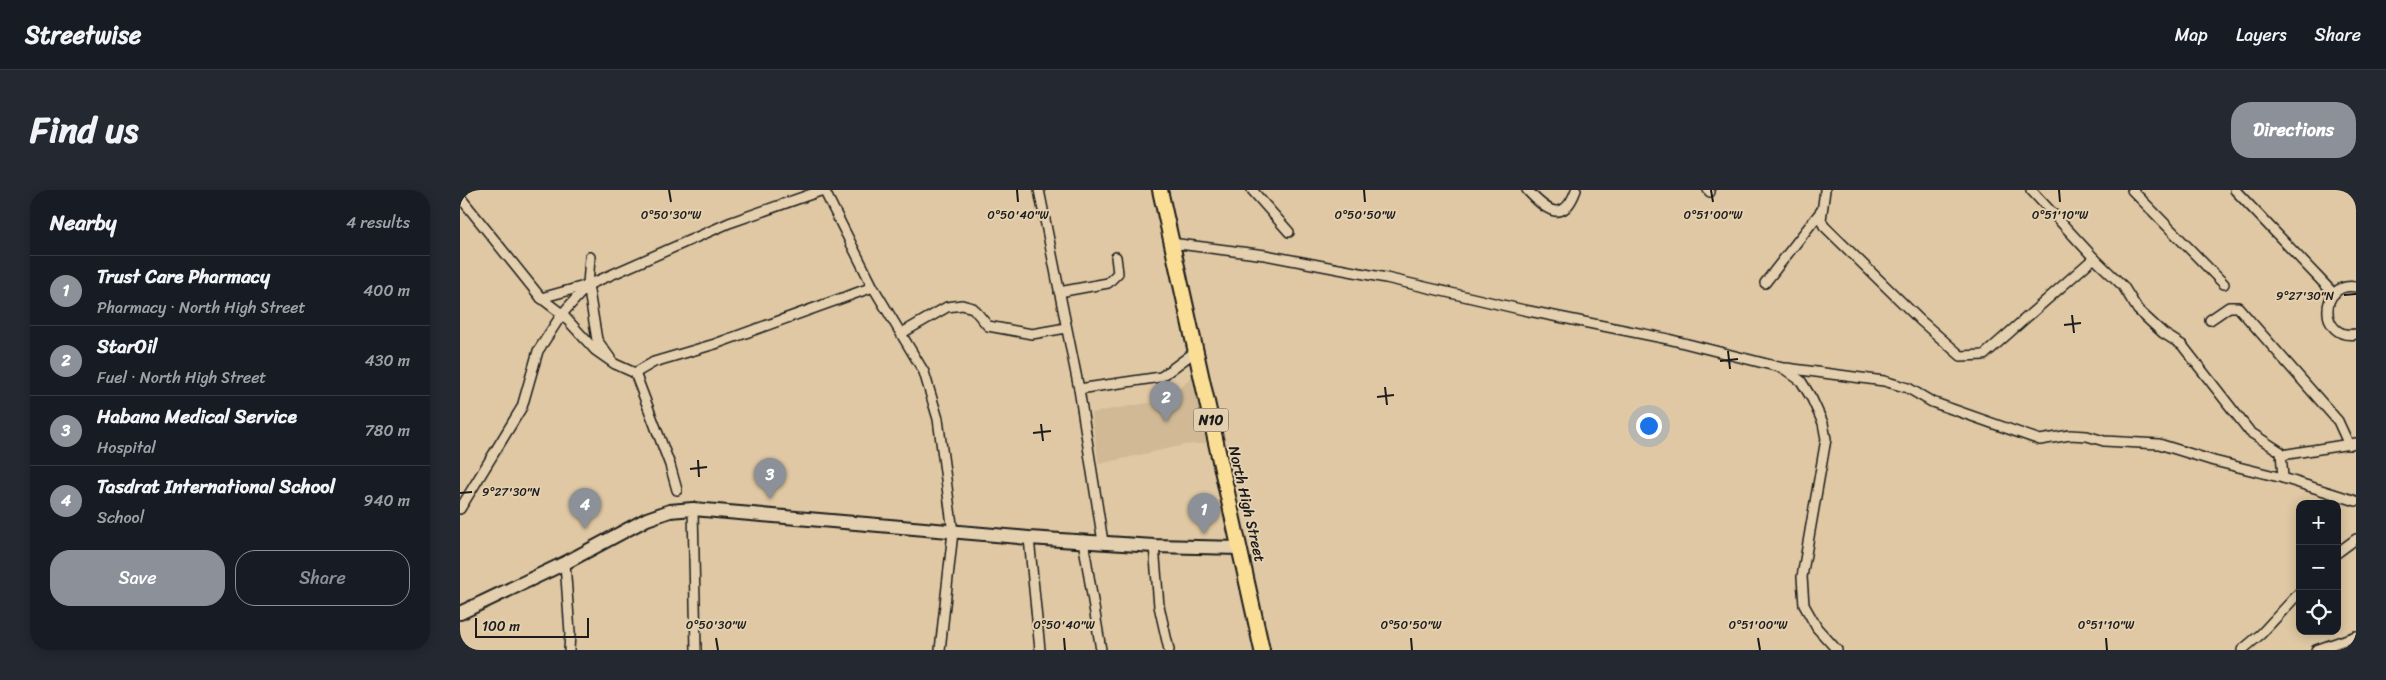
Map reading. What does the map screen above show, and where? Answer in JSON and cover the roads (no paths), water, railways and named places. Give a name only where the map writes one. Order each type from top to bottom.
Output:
[{"type":"highway","name":"North High Street","points":[[1160,190],[1262,650]]},
{"type":"main road","points":[[460,613],[565,563],[647,519],[670,511],[693,509],[1030,538],[1154,546],[1240,548]]},
{"type":"street","points":[[541,298],[588,285],[729,223],[824,190],[872,287],[902,333],[924,372],[938,419],[953,532],[940,650]]},
{"type":"street","points":[[1039,190],[1079,389],[1103,542]]},
{"type":"street","points":[[1252,190],[1289,232]]},
{"type":"street","points":[[1527,190],[1545,209],[1555,211],[1562,210],[1569,204],[1576,190]]},
{"type":"street","points":[[1825,190],[1821,220],[1824,226],[1920,320],[1961,356],[1984,356],[1999,340],[2094,258]]},
{"type":"street","points":[[2031,190],[2094,258],[2123,286],[2138,310],[2164,333],[2182,345],[2250,432],[2282,455],[2352,444],[2338,421],[2238,307],[2229,307],[2210,320]]},
{"type":"street","points":[[2132,190],[2224,284]]},
{"type":"street","points":[[2235,190],[2334,294]]},
{"type":"street","points":[[460,197],[541,298],[562,314],[595,350],[615,364],[635,372],[670,465],[677,490]]},
{"type":"street","points":[[1765,283],[1822,210]]},
{"type":"street","points":[[1171,243],[1265,255],[1386,278],[1524,310],[1668,339],[1783,368],[1884,381],[1908,388],[1932,402],[2040,440],[2070,435],[2087,436],[2104,441],[2159,444],[2214,461],[2283,478],[2356,502]]},
{"type":"street","points":[[590,257],[588,285],[597,340],[615,364]]},
{"type":"street","points":[[1059,292],[1108,284],[1118,273],[1116,257]]},
{"type":"street","points":[[460,510],[522,407],[538,351],[562,314],[588,285]]},
{"type":"street","points":[[635,372],[654,362],[715,344],[872,287]]},
{"type":"street","points":[[2356,287],[2341,288],[2328,302],[2327,311],[2329,320],[2334,328],[2342,333],[2356,334]]},
{"type":"street","points":[[902,333],[947,307],[962,305],[973,308],[988,326],[1032,334],[1066,328]]},
{"type":"street","points":[[1079,389],[1161,377],[1196,351]]},
{"type":"street","points":[[1783,368],[1800,381],[1812,399],[1823,423],[1826,439],[1802,578],[1804,605],[1817,628],[1837,650]]},
{"type":"street","points":[[2282,455],[2283,478]]},
{"type":"street","points":[[693,509],[696,650]]},
{"type":"street","points":[[1030,538],[1040,650]]},
{"type":"street","points":[[2341,550],[2356,538]]},
{"type":"street","points":[[1083,540],[1102,650]]},
{"type":"street","points":[[1154,546],[1159,606],[1169,648]]},
{"type":"street","points":[[565,563],[570,633],[569,650]]},
{"type":"street","points":[[2242,650],[2261,634],[2296,596]]},
{"type":"street","points":[[2316,650],[2356,636]]},
{"type":"place","name":"StarOil","points":[[1166,422]]},
{"type":"place","name":"Habana Medical Service","points":[[770,499]]},
{"type":"place","name":"Tasdrat International School","points":[[585,529]]},
{"type":"place","name":"Trust Care Pharmacy","points":[[1204,534]]}]
